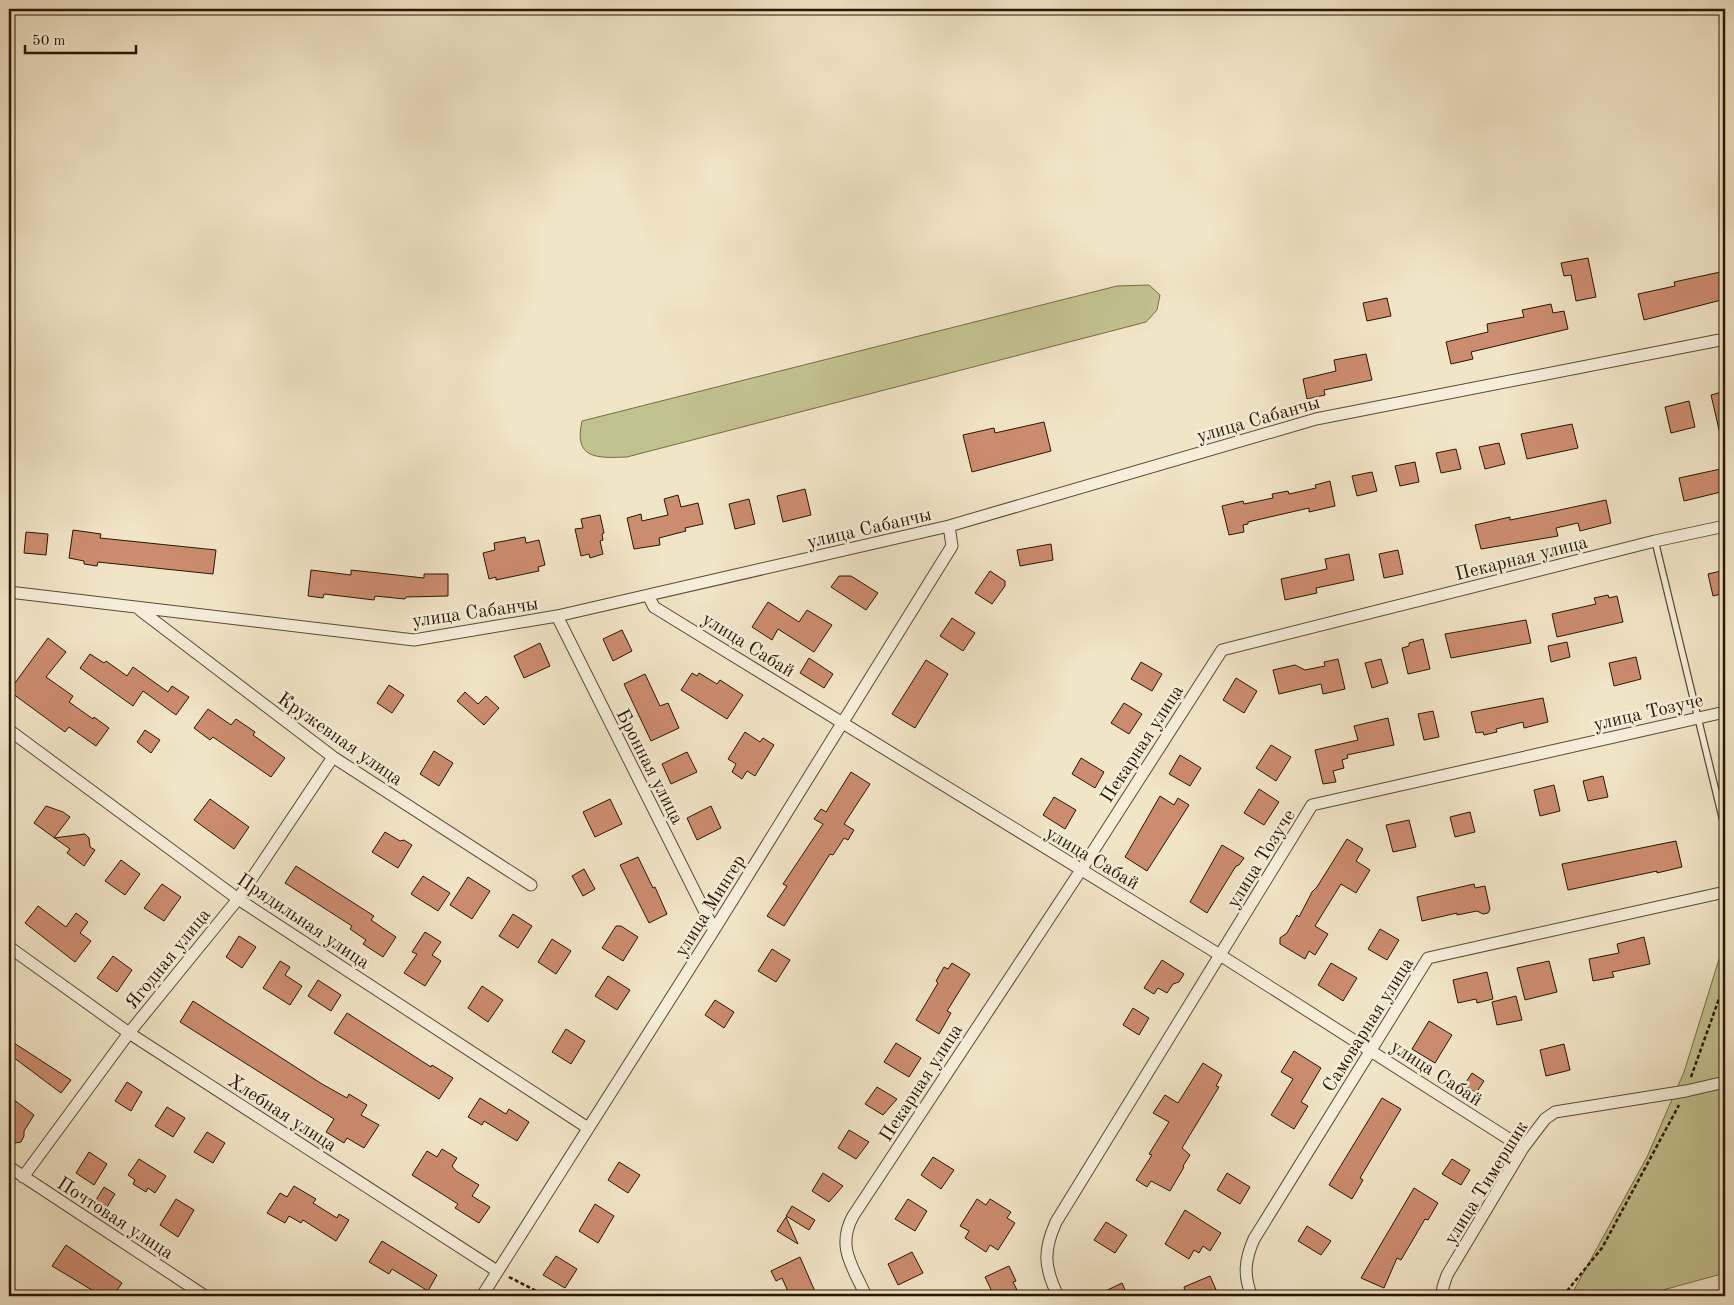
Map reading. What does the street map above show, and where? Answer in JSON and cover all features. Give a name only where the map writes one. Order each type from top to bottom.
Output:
[{"type":"street","name":"улица Сабанчы","points":[[9,592],[139,609],[414,640],[557,616],[950,526],[1316,419],[1725,339]]},
{"type":"street","name":"улица Мингер","points":[[482,1296],[714,930],[952,546],[950,526]]},
{"type":"street","name":"Пекарная улица","points":[[866,1296],[846,1251],[846,1229],[1081,870],[1222,650],[1655,541],[1725,526]]},
{"type":"street","name":"улица Сабай","points":[[648,595],[654,607],[1220,955],[1523,1148]]},
{"type":"street","name":"Кружевная улица","points":[[139,609],[333,758],[531,886]]},
{"type":"street","name":"Бронная улица","points":[[557,616],[714,930]]},
{"type":"street","name":"улица Тозуче","points":[[1058,1296],[1050,1281],[1046,1262],[1047,1242],[1056,1222],[1312,805],[1725,712]]},
{"type":"street","name":"Прядильная улица","points":[[9,730],[238,899],[588,1128]]},
{"type":"street","name":"Ягодная улица","points":[[23,1177],[129,1033],[238,899],[333,758]]},
{"type":"street","name":"Самоварная улица","points":[[1252,1296],[1245,1272],[1247,1254],[1254,1239],[1428,958],[1725,892]]},
{"type":"street","name":"Хлебная улица","points":[[9,947],[129,1033],[497,1271]]},
{"type":"street","name":"улица Тимершик","points":[[1442,1296],[1442,1287],[1447,1276],[1523,1148],[1545,1119],[1555,1112],[1686,1091],[1725,1082]]},
{"type":"street","name":"Почтовая улица","points":[[9,1167],[205,1296]]},
{"type":"lane","points":[[1655,541],[1725,829]]},
{"type":"path","points":[[1563,1296],[1602,1248],[1647,1168],[1686,1091],[1725,982]]},
{"type":"path","points":[[497,1271],[546,1296]]},
{"type":"green space","points":[[1149,285],[1160,295],[1157,310],[1146,322],[627,457],[606,457],[590,454],[581,443],[582,421],[1117,286]]},
{"type":"green space","points":[[1725,940],[1725,1273],[1641,1296],[1574,1290],[1647,1157],[1684,1072]]},
{"type":"building","points":[[1588,258],[1596,297],[1576,301],[1571,275],[1564,276],[1561,263]]},
{"type":"building","points":[[1725,271],[1725,299],[1644,320],[1638,294],[1675,286],[1674,282]]},
{"type":"building","points":[[1387,298],[1391,316],[1367,321],[1363,303]]},
{"type":"building","points":[[1551,304],[1553,313],[1564,311],[1568,329],[1471,352],[1473,359],[1451,364],[1446,342],[1488,332],[1487,324],[1524,317],[1522,310]]},
{"type":"building","points":[[1366,354],[1372,380],[1324,390],[1325,395],[1307,399],[1303,379],[1336,371],[1334,360]]},
{"type":"building","points":[[1725,391],[1725,433],[1720,434],[1711,395]]},
{"type":"building","points":[[1689,401],[1695,427],[1671,433],[1665,407]]},
{"type":"building","points":[[1044,422],[1051,451],[972,472],[963,435],[994,428],[995,433]]},
{"type":"building","points":[[1572,424],[1578,448],[1527,459],[1521,434]]},
{"type":"building","points":[[1499,443],[1505,464],[1485,469],[1479,447]]},
{"type":"building","points":[[1456,449],[1461,469],[1441,473],[1436,453]]},
{"type":"building","points":[[1415,462],[1419,482],[1400,486],[1395,466]]},
{"type":"building","points":[[1725,468],[1725,491],[1684,501],[1679,478]]},
{"type":"building","points":[[1372,472],[1377,491],[1357,496],[1352,476]]},
{"type":"building","points":[[1330,481],[1335,506],[1309,512],[1309,508],[1248,522],[1248,524],[1243,525],[1244,532],[1229,535],[1222,506],[1243,501],[1244,504],[1273,498],[1272,494],[1288,491],[1289,494],[1316,488],[1315,485]]},
{"type":"building","points":[[805,489],[811,515],[783,522],[777,496]]},
{"type":"building","points":[[678,495],[681,507],[698,503],[703,524],[685,528],[686,531],[659,538],[660,545],[634,549],[627,518],[641,514],[642,521],[668,515],[664,499]]},
{"type":"building","points":[[749,499],[755,524],[735,529],[729,504]]},
{"type":"building","points":[[1606,500],[1611,523],[1580,531],[1578,523],[1556,528],[1558,536],[1481,549],[1475,525],[1510,517],[1510,520]]},
{"type":"building","points":[[600,515],[604,533],[602,534],[603,540],[600,541],[603,554],[590,558],[589,554],[581,556],[575,529],[583,528],[581,519]]},
{"type":"building","points":[[73,530],[101,534],[100,538],[216,550],[213,574],[98,562],[97,566],[84,564],[84,561],[69,558]]},
{"type":"building","points":[[26,532],[48,534],[46,555],[24,553]]},
{"type":"building","points":[[525,537],[526,543],[539,540],[545,565],[538,567],[539,571],[496,580],[496,577],[489,579],[483,553],[495,550],[494,543]]},
{"type":"building","points":[[1051,544],[1053,560],[1020,566],[1017,550]]},
{"type":"building","points":[[1398,550],[1403,574],[1384,578],[1379,554]]},
{"type":"building","points":[[1349,554],[1354,580],[1316,588],[1317,593],[1285,600],[1281,579],[1327,569],[1325,559]]},
{"type":"building","points":[[311,570],[351,575],[351,570],[424,578],[424,574],[448,574],[448,596],[406,597],[405,599],[375,596],[374,600],[324,594],[323,598],[308,596]]},
{"type":"building","points":[[990,571],[1005,581],[1005,586],[992,604],[975,593]]},
{"type":"building","points":[[1721,571],[1721,573],[1725,572],[1725,593],[1713,596],[1708,574]]},
{"type":"building","points":[[839,576],[851,576],[878,593],[866,610],[831,587]]},
{"type":"building","points":[[1608,595],[1609,598],[1617,596],[1623,622],[1557,637],[1552,614],[1596,604],[1594,598]]},
{"type":"building","points":[[768,602],[799,622],[807,610],[832,625],[814,652],[778,629],[772,640],[752,627]]},
{"type":"building","points":[[952,618],[975,633],[963,651],[940,636]]},
{"type":"building","points":[[1526,620],[1531,643],[1451,658],[1445,634]]},
{"type":"building","points":[[622,630],[632,651],[613,661],[603,639]]},
{"type":"building","points":[[48,638],[66,652],[46,677],[73,696],[69,702],[109,728],[96,746],[69,727],[65,732],[9,691]]},
{"type":"building","points":[[1423,639],[1430,669],[1408,674],[1402,648],[1409,646],[1409,643]]},
{"type":"building","points":[[1567,642],[1570,657],[1551,662],[1548,646]]},
{"type":"building","points":[[540,643],[550,666],[524,678],[514,656]]},
{"type":"building","points":[[90,654],[104,663],[106,661],[127,676],[133,667],[168,692],[172,686],[189,697],[176,715],[143,691],[133,706],[80,668]]},
{"type":"building","points":[[1636,657],[1641,679],[1614,686],[1609,663]]},
{"type":"building","points":[[809,658],[833,674],[824,688],[800,673]]},
{"type":"building","points":[[1338,659],[1345,689],[1323,694],[1321,684],[1279,694],[1273,670],[1295,665],[1305,670],[1325,666],[1324,662]]},
{"type":"building","points":[[1381,659],[1388,683],[1372,688],[1365,663]]},
{"type":"building","points":[[926,660],[948,674],[915,728],[892,714]]},
{"type":"building","points":[[1141,662],[1162,674],[1152,691],[1131,679]]},
{"type":"building","points":[[692,673],[697,676],[699,673],[717,684],[720,680],[743,695],[727,719],[681,690]]},
{"type":"building","points":[[645,674],[660,706],[668,703],[679,728],[651,741],[624,684]]},
{"type":"building","points":[[1236,678],[1257,691],[1244,713],[1223,700]]},
{"type":"building","points":[[389,685],[404,695],[392,713],[377,703]]},
{"type":"building","points":[[465,692],[478,704],[486,696],[499,708],[484,725],[457,701]]},
{"type":"building","points":[[1543,698],[1548,722],[1524,728],[1523,722],[1496,729],[1497,732],[1484,735],[1483,732],[1476,733],[1471,712]]},
{"type":"building","points":[[1124,703],[1142,714],[1129,734],[1111,723]]},
{"type":"building","points":[[208,709],[231,725],[236,719],[255,732],[253,735],[285,758],[271,777],[213,737],[210,740],[194,728]]},
{"type":"building","points":[[1433,711],[1439,737],[1424,740],[1418,714]]},
{"type":"building","points":[[1388,718],[1394,745],[1347,755],[1348,758],[1342,760],[1344,768],[1333,771],[1336,782],[1323,784],[1315,750],[1358,740],[1354,726]]},
{"type":"building","points":[[145,730],[160,740],[151,753],[137,742]]},
{"type":"building","points":[[745,732],[760,742],[763,738],[774,745],[755,776],[747,771],[742,779],[732,772],[736,764],[728,759]]},
{"type":"building","points":[[1271,745],[1291,757],[1276,781],[1256,768]]},
{"type":"building","points":[[434,751],[453,763],[439,786],[420,774]]},
{"type":"building","points":[[687,752],[697,772],[671,784],[662,764]]},
{"type":"building","points":[[1180,755],[1201,768],[1190,786],[1169,774]]},
{"type":"building","points":[[1081,758],[1104,772],[1095,788],[1072,774]]},
{"type":"building","points":[[851,772],[870,784],[844,824],[854,830],[848,840],[844,838],[833,855],[830,854],[784,926],[767,916],[787,886],[783,884],[823,824],[814,819],[821,809],[826,812]]},
{"type":"building","points":[[1603,776],[1608,797],[1588,801],[1583,781]]},
{"type":"building","points":[[1554,785],[1560,811],[1540,816],[1534,790]]},
{"type":"building","points":[[1259,789],[1279,802],[1264,825],[1244,813]]},
{"type":"building","points":[[1160,796],[1174,805],[1178,798],[1189,805],[1147,871],[1125,857]]},
{"type":"building","points":[[1054,797],[1076,810],[1065,829],[1043,815]]},
{"type":"building","points":[[210,799],[249,827],[234,849],[194,820]]},
{"type":"building","points":[[610,799],[622,824],[595,837],[583,812]]},
{"type":"building","points":[[46,806],[63,812],[70,817],[54,838],[34,823]]},
{"type":"building","points":[[711,806],[721,828],[697,840],[687,818]]},
{"type":"building","points":[[1470,812],[1475,832],[1455,837],[1450,817]]},
{"type":"building","points":[[1409,820],[1416,847],[1393,852],[1386,825]]},
{"type":"building","points":[[385,832],[400,841],[404,840],[412,845],[398,868],[372,852]]},
{"type":"building","points":[[85,834],[89,838],[90,847],[95,850],[84,866],[67,853],[70,849],[55,838]]},
{"type":"building","points":[[1347,839],[1363,849],[1356,861],[1370,870],[1356,893],[1341,884],[1315,926],[1328,934],[1315,955],[1309,951],[1305,959],[1280,944],[1280,938],[1287,933],[1297,915],[1299,917],[1312,892]]},
{"type":"building","points":[[1676,841],[1682,867],[1568,890],[1562,864]]},
{"type":"building","points":[[1222,845],[1244,858],[1236,866],[1207,913],[1190,902]]},
{"type":"building","points":[[638,857],[653,888],[655,887],[667,914],[649,923],[620,865]]},
{"type":"building","points":[[121,860],[140,874],[125,895],[105,881]]},
{"type":"building","points":[[296,866],[374,916],[371,920],[396,937],[383,957],[363,944],[366,940],[350,929],[352,926],[285,883]]},
{"type":"building","points":[[584,869],[595,889],[583,896],[572,876]]},
{"type":"building","points":[[423,876],[450,893],[438,911],[411,894]]},
{"type":"building","points":[[468,877],[490,891],[472,919],[450,905]]},
{"type":"building","points":[[162,884],[181,897],[164,921],[144,908]]},
{"type":"building","points":[[1474,884],[1475,888],[1485,886],[1490,909],[1488,913],[1483,914],[1477,911],[1457,915],[1457,913],[1422,921],[1417,897]]},
{"type":"building","points":[[38,906],[66,927],[76,913],[88,922],[80,933],[91,941],[75,962],[25,923]]},
{"type":"building","points":[[513,914],[532,926],[518,948],[499,936]]},
{"type":"building","points":[[616,926],[621,926],[638,937],[623,961],[602,948]]},
{"type":"building","points":[[1380,929],[1399,940],[1387,960],[1368,949]]},
{"type":"building","points":[[425,932],[441,942],[432,955],[441,961],[425,986],[404,973],[417,954],[412,952]]},
{"type":"building","points":[[239,936],[256,947],[242,968],[226,957]]},
{"type":"building","points":[[1644,937],[1650,964],[1612,972],[1614,977],[1593,981],[1589,959],[1619,953],[1617,944]]},
{"type":"building","points":[[552,939],[571,951],[556,974],[538,962]]},
{"type":"building","points":[[772,949],[790,960],[776,982],[758,971]]},
{"type":"building","points":[[113,956],[132,970],[117,992],[97,978]]},
{"type":"building","points":[[1162,960],[1184,974],[1179,982],[1173,984],[1167,993],[1158,988],[1154,994],[1144,988]]},
{"type":"building","points":[[280,961],[290,967],[285,975],[302,986],[290,1005],[263,988]]},
{"type":"building","points":[[1549,961],[1557,992],[1525,1000],[1517,968]]},
{"type":"building","points":[[952,963],[970,974],[947,1011],[951,1013],[939,1034],[916,1020],[938,983],[936,981],[944,967],[948,969]]},
{"type":"building","points":[[1331,963],[1357,978],[1343,1001],[1318,985]]},
{"type":"building","points":[[1487,972],[1493,999],[1477,1003],[1476,999],[1458,1003],[1453,980]]},
{"type":"building","points":[[608,976],[630,990],[617,1010],[595,996]]},
{"type":"building","points":[[318,980],[341,995],[331,1011],[308,996]]},
{"type":"building","points":[[482,986],[503,1000],[488,1022],[468,1008]]},
{"type":"building","points":[[1516,996],[1522,1020],[1497,1025],[1492,1002]]},
{"type":"building","points":[[715,1000],[734,1012],[724,1028],[705,1015]]},
{"type":"building","points":[[193,1001],[322,1084],[347,1098],[349,1094],[367,1105],[361,1115],[379,1125],[364,1148],[347,1138],[344,1143],[326,1132],[334,1119],[180,1022]]},
{"type":"building","points":[[1133,1008],[1149,1018],[1139,1035],[1123,1025]]},
{"type":"building","points":[[347,1013],[431,1067],[432,1065],[453,1078],[439,1099],[334,1033]]},
{"type":"building","points":[[1429,1021],[1452,1035],[1435,1063],[1412,1049]]},
{"type":"building","points":[[566,1029],[585,1041],[571,1064],[552,1052]]},
{"type":"building","points":[[14,1043],[71,1080],[61,1093],[9,1054]]},
{"type":"building","points":[[896,1043],[921,1058],[909,1077],[884,1062]]},
{"type":"building","points":[[1564,1044],[1570,1070],[1546,1076],[1540,1050]]},
{"type":"building","points":[[1294,1051],[1321,1068],[1301,1102],[1308,1106],[1294,1129],[1271,1115],[1293,1079],[1281,1072]]},
{"type":"building","points":[[1203,1063],[1222,1075],[1216,1086],[1219,1087],[1182,1148],[1190,1155],[1170,1191],[1151,1181],[1147,1187],[1136,1180],[1152,1155],[1149,1154],[1169,1122],[1153,1113],[1165,1095],[1178,1103]]},
{"type":"building","points":[[1472,1073],[1484,1081],[1476,1093],[1464,1085]]},
{"type":"building","points":[[127,1082],[142,1092],[131,1111],[115,1101]]},
{"type":"building","points":[[877,1087],[897,1099],[883,1115],[865,1104]]},
{"type":"building","points":[[9,1096],[34,1115],[24,1131],[21,1142],[15,1143],[9,1138]]},
{"type":"building","points":[[480,1098],[506,1114],[509,1109],[529,1122],[517,1141],[484,1121],[482,1125],[468,1117]]},
{"type":"building","points":[[1382,1098],[1401,1109],[1360,1178],[1363,1180],[1352,1199],[1329,1185]]},
{"type":"building","points":[[167,1107],[185,1118],[173,1137],[155,1126]]},
{"type":"building","points":[[849,1130],[869,1142],[856,1159],[838,1148]]},
{"type":"building","points":[[207,1132],[225,1143],[213,1163],[194,1152]]},
{"type":"building","points":[[442,1149],[457,1158],[452,1166],[456,1171],[479,1185],[472,1196],[490,1207],[479,1223],[455,1208],[458,1204],[412,1175],[427,1151],[437,1157]]},
{"type":"building","points":[[89,1152],[107,1164],[94,1185],[76,1173]]},
{"type":"building","points":[[933,1157],[954,1170],[941,1189],[921,1175]]},
{"type":"building","points":[[139,1159],[166,1176],[155,1193],[148,1188],[146,1192],[133,1184],[135,1180],[128,1175]]},
{"type":"building","points":[[1452,1159],[1470,1170],[1461,1185],[1442,1174]]},
{"type":"building","points":[[619,1162],[640,1175],[628,1193],[608,1180]]},
{"type":"building","points":[[823,1173],[843,1186],[829,1202],[812,1191]]},
{"type":"building","points":[[1227,1173],[1250,1187],[1240,1204],[1217,1190]]},
{"type":"building","points":[[294,1186],[316,1199],[313,1203],[337,1218],[339,1214],[349,1220],[336,1241],[303,1220],[301,1223],[289,1216],[285,1223],[267,1213],[280,1193],[287,1197]]},
{"type":"building","points":[[104,1187],[115,1194],[107,1207],[96,1200]]},
{"type":"building","points":[[1414,1188],[1438,1203],[1428,1220],[1425,1219],[1401,1260],[1397,1258],[1384,1288],[1361,1278]]},
{"type":"building","points":[[176,1199],[194,1210],[178,1237],[160,1225]]},
{"type":"building","points":[[908,1199],[927,1211],[915,1231],[895,1219]]},
{"type":"building","points":[[977,1199],[986,1205],[990,1199],[1011,1212],[1007,1218],[1015,1223],[998,1250],[990,1245],[986,1252],[965,1238],[969,1231],[960,1226]]},
{"type":"building","points":[[595,1204],[614,1216],[598,1243],[579,1231]]},
{"type":"building","points":[[792,1206],[815,1220],[809,1230],[786,1216]]},
{"type":"building","points":[[1185,1210],[1221,1233],[1210,1251],[1203,1246],[1199,1253],[1194,1250],[1189,1259],[1165,1244]]},
{"type":"building","points":[[786,1217],[798,1244],[777,1231]]},
{"type":"building","points":[[1106,1222],[1127,1235],[1115,1253],[1094,1240]]},
{"type":"building","points":[[1307,1226],[1331,1241],[1321,1255],[1298,1241]]},
{"type":"building","points":[[382,1241],[437,1275],[428,1291],[392,1269],[389,1274],[369,1262]]},
{"type":"building","points":[[66,1245],[122,1283],[113,1296],[102,1296],[52,1266]]},
{"type":"building","points":[[912,1252],[923,1273],[898,1285],[888,1264]]},
{"type":"building","points":[[556,1256],[577,1269],[565,1288],[543,1275]]},
{"type":"building","points":[[800,1257],[817,1296],[790,1296],[782,1278],[776,1281],[771,1271]]},
{"type":"building","points":[[1009,1266],[1016,1281],[1013,1282],[1017,1290],[1002,1296],[994,1296],[985,1277]]},
{"type":"building","points":[[1210,1276],[1217,1292],[1207,1296],[1186,1296],[1184,1287]]},
{"type":"building","points":[[1122,1283],[1128,1296],[1095,1296]]}]
